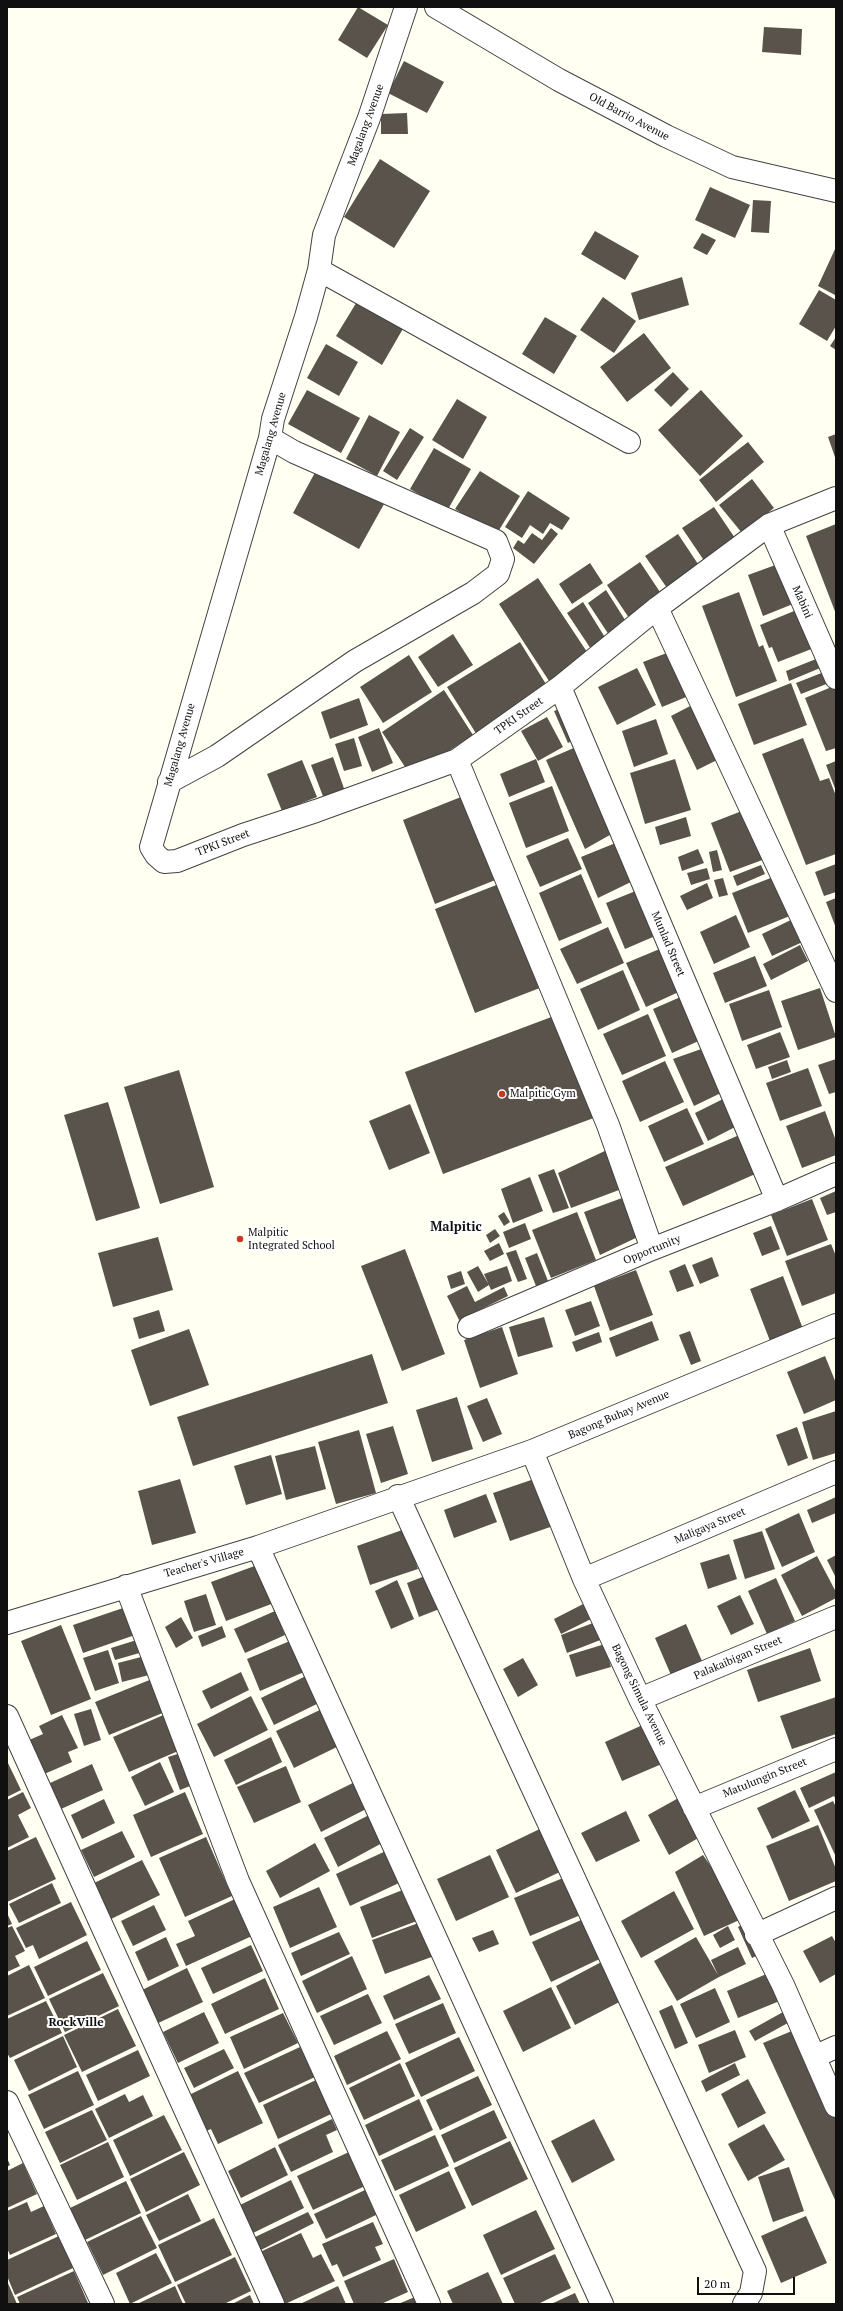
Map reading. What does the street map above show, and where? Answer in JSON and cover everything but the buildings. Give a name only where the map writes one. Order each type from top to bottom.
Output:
[{"type":"street","name":"Magalang Avenue","points":[[164,862],[156,855],[151,847],[169,782],[270,438],[273,420],[306,318],[319,270],[324,235],[370,118],[406,7]]},
{"type":"street","name":"Old Barrio Avenue","points":[[436,7],[559,80],[666,136],[732,167],[836,190]]},
{"type":"street","points":[[319,270],[629,442]]},
{"type":"street","points":[[169,782],[217,756],[355,661],[473,593],[498,574],[503,559],[496,541],[294,452],[270,438]]},
{"type":"street","name":"TPKI Street","points":[[164,862],[177,861],[243,835],[316,811],[457,760],[560,687],[657,608],[769,525],[836,498]]},
{"type":"street","name":"Mabini","points":[[769,525],[836,678]]},
{"type":"street","points":[[657,608],[836,991]]},
{"type":"street","name":"Munlad Street","points":[[560,687],[777,1200]]},
{"type":"street","points":[[457,760],[608,1125],[652,1249]]},
{"type":"street","name":"Opportunity","points":[[469,1328],[652,1249],[777,1200],[836,1174]]},
{"type":"street","name":"Bagong Buhay Avenue","points":[[398,1496],[532,1451],[836,1325]]},
{"type":"street","name":"Bagong Simula Avenue","points":[[532,1451],[584,1579],[640,1699],[756,1935],[783,1985],[816,2056],[836,2106]]},
{"type":"street","name":"Maligaya Street","points":[[584,1579],[836,1472]]},
{"type":"street","points":[[398,1496],[755,2271],[751,2293],[744,2304]]},
{"type":"street","name":"Teacher's Village","points":[[7,1623],[258,1547],[398,1496]]},
{"type":"street","points":[[258,1547],[602,2304]]},
{"type":"street","points":[[126,1586],[238,1881],[429,2304]]},
{"type":"street","name":"Palakaibigan Street","points":[[640,1699],[836,1617]]},
{"type":"street","points":[[7,1716],[273,2304]]},
{"type":"street","name":"Matulungin Street","points":[[694,1808],[836,1749]]},
{"type":"street","points":[[756,1935],[836,1898]]},
{"type":"street","points":[[816,2056],[836,2047]]},
{"type":"street","points":[[7,2102],[103,2304]]},
{"type":"place","name":"Malpitic Gym","points":[[502,1094]]},
{"type":"place","name":"Malpitic Integrated School","points":[[240,1239]]},
{"type":"district","name":"Malpitic","points":[[456,1227]]},
{"type":"district","name":"RockVille","points":[[76,2023]]}]
